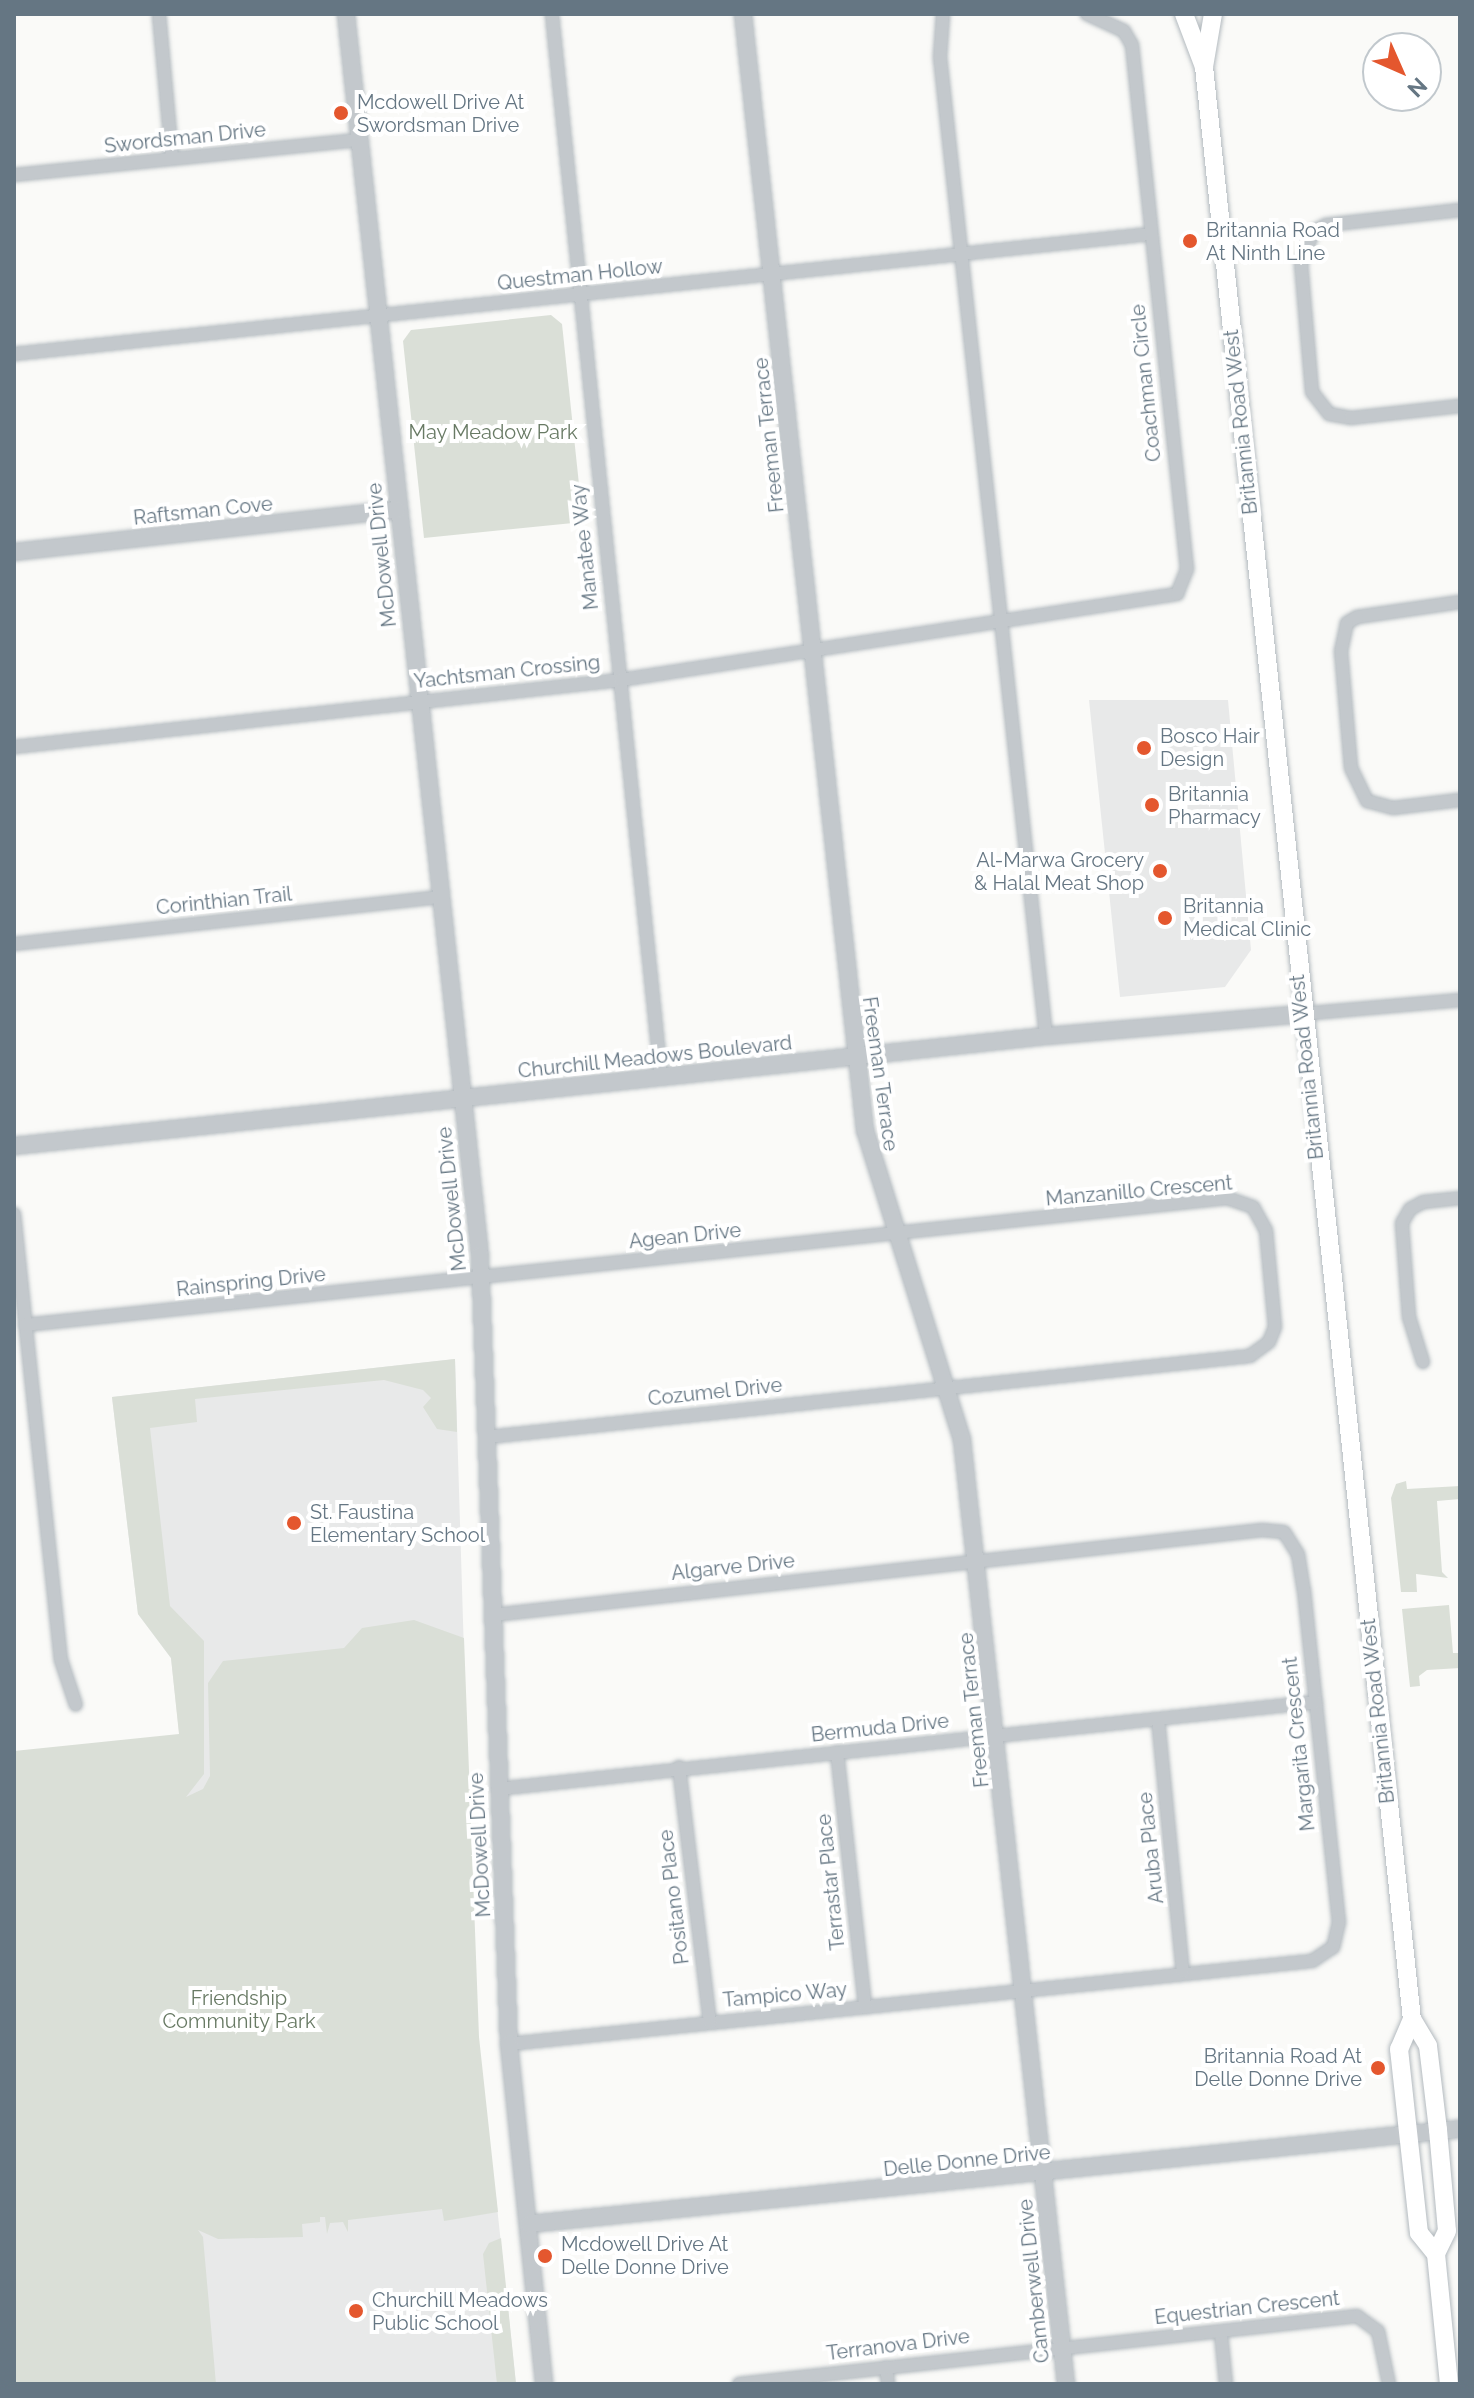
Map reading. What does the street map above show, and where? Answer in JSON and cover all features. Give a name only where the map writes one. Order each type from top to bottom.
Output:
[{"type":"main road","name":"Britannia Road West","points":[[1184,14],[1204,67],[1301,1014],[1412,2019],[1428,2046],[1438,2130],[1447,2231],[1436,2254],[1449,2384]]},
{"type":"main road","name":"Britannia Road West","points":[[1204,67],[1213,14]]},
{"type":"main road","name":"Britannia Road West","points":[[1412,2019],[1399,2049],[1419,2233],[1436,2254]]},
{"type":"street","points":[[159,14],[172,158]]},
{"type":"street","name":"McDowell Drive","points":[[346,14],[417,702],[481,1278],[497,1789],[509,2044],[544,2384]]},
{"type":"street","name":"Manatee Way","points":[[552,14],[661,1076]]},
{"type":"street","name":"Freeman Terrace","points":[[743,14],[869,1155],[962,1440],[978,1560],[1043,2174]]},
{"type":"street","points":[[943,14],[940,57],[1046,1036]]},
{"type":"street","name":"Coachman Circle","points":[[1002,618],[1165,599],[1185,583],[1132,45],[1124,31],[1087,14]]},
{"type":"street","name":"Swordsman Drive","points":[[14,175],[359,140]]},
{"type":"street","points":[[1460,210],[1326,225],[1313,232],[1301,263],[1312,392],[1329,414],[1351,418],[1460,406]]},
{"type":"street","name":"Questman Hollow","points":[[14,354],[1150,234]]},
{"type":"street","name":"Raftsman Cove","points":[[14,552],[397,510]]},
{"type":"street","points":[[1460,602],[1357,617],[1347,623],[1341,651],[1351,768],[1367,801],[1393,808],[1460,800]]},
{"type":"street","name":"Yachtsman Crossing","points":[[14,747],[620,680],[1002,618]]},
{"type":"street","name":"Corinthian Trail","points":[[14,944],[439,897]]},
{"type":"street","points":[[1301,1014],[1460,1000]]},
{"type":"street","name":"Churchill Meadows Boulevard","points":[[14,1146],[1046,1036],[1301,1014]]},
{"type":"street","name":"Manzanillo Crescent","points":[[894,1234],[1227,1198],[1253,1207],[1266,1230],[1275,1327],[1261,1350],[946,1387]]},
{"type":"street","points":[[1423,1362],[1409,1317],[1402,1223],[1410,1209],[1423,1202],[1460,1198]]},
{"type":"street","points":[[14,1214],[61,1660],[76,1705]]},
{"type":"street","name":"Agean Drive","points":[[481,1278],[894,1234]]},
{"type":"street","name":"Rainspring Drive","points":[[25,1325],[481,1278]]},
{"type":"street","name":"Cozumel Drive","points":[[488,1437],[946,1387]]},
{"type":"street","name":"Margarita Crescent","points":[[978,1560],[1284,1532],[1300,1562],[1339,1922],[1333,1947],[1312,1961],[1022,1990]]},
{"type":"street","name":"Algarve Drive","points":[[493,1615],[978,1560]]},
{"type":"street","name":"Bermuda Drive","points":[[497,1789],[679,1767],[1316,1702]]},
{"type":"street","name":"Aruba Place","points":[[1158,1719],[1183,1972]]},
{"type":"street","name":"Terrastar Place","points":[[837,1752],[865,2007]]},
{"type":"street","name":"Positano Place","points":[[679,1767],[710,2022]]},
{"type":"street","points":[[865,2007],[1022,1990]]},
{"type":"street","name":"Tampico Way","points":[[710,2022],[865,2007]]},
{"type":"street","points":[[509,2044],[710,2022]]},
{"type":"street","name":"Delle Donne Drive","points":[[529,2224],[1043,2174],[1409,2132],[1460,2129]]},
{"type":"street","name":"Camberwell Drive","points":[[1043,2174],[1066,2384]]},
{"type":"street","name":"Equestrian Crescent","points":[[1062,2347],[1221,2334],[1357,2316],[1378,2331],[1389,2384]]},
{"type":"street","points":[[1221,2334],[1226,2384]]},
{"type":"street","name":"Terranova Drive","points":[[739,2384],[1062,2347]]},
{"type":"street","points":[[886,2367],[888,2384]]},
{"type":"shaded area","points":[[1089,700],[1228,700],[1251,950],[1225,987],[1120,997]]},
{"type":"shaded area","name":"St. Faustina Elementary School","points":[[455,1359],[468,1784],[186,1797],[171,1658],[138,1614],[112,1397]]},
{"type":"shaded area","name":"Churchill Meadows Public School","points":[[496,2197],[516,2384],[208,2384],[197,2230]]},
{"type":"green space","name":"May Meadow Park","points":[[551,315],[562,324],[583,522],[424,538],[403,341],[411,330]]},
{"type":"green space","name":"Friendship Community Park","points":[[455,1359],[457,1432],[437,1429],[423,1407],[431,1398],[423,1390],[384,1380],[195,1399],[197,1422],[150,1428],[170,1606],[204,1641],[204,1774],[186,1797],[203,1789],[210,1776],[208,1683],[223,1661],[344,1648],[362,1628],[414,1620],[464,1638],[479,2037],[498,2212],[444,2221],[442,2209],[348,2220],[348,2232],[343,2222],[330,2223],[327,2234],[325,2217],[320,2217],[320,2222],[302,2224],[303,2237],[218,2239],[198,2230],[203,2237],[216,2384],[14,2384],[14,1751],[179,1734],[171,1658],[138,1614],[112,1397]]},
{"type":"green space","points":[[1406,1481],[1407,1489],[1460,1486],[1460,1499],[1437,1501],[1442,1572],[1448,1578],[1416,1574],[1417,1592],[1401,1592],[1391,1498],[1396,1484]]},
{"type":"green space","points":[[1449,1605],[1453,1653],[1460,1653],[1460,1668],[1427,1670],[1419,1676],[1420,1686],[1410,1687],[1402,1609]]},
{"type":"green space","points":[[501,2238],[516,2384],[497,2384],[483,2254],[489,2243]]},
{"type":"place","name":"Mcdowell Drive At Swordsman Drive","points":[[341,113]]},
{"type":"place","name":"Britannia Road At Ninth Line","points":[[1190,241]]},
{"type":"place","name":"Bosco Hair Design","points":[[1144,748]]},
{"type":"place","name":"Britannia Pharmacy","points":[[1152,805]]},
{"type":"place","name":"Al-Marwa Grocery & Halal Meat Shop","points":[[1160,871]]},
{"type":"place","name":"Britannia Medical Clinic","points":[[1165,918]]},
{"type":"place","name":"St. Faustina Elementary School","points":[[294,1523]]},
{"type":"place","name":"Britannia Road At Delle Donne Drive","points":[[1378,2068]]},
{"type":"place","name":"Mcdowell Drive At Delle Donne Drive","points":[[545,2256]]},
{"type":"place","name":"Churchill Meadows Public School","points":[[356,2311]]}]
